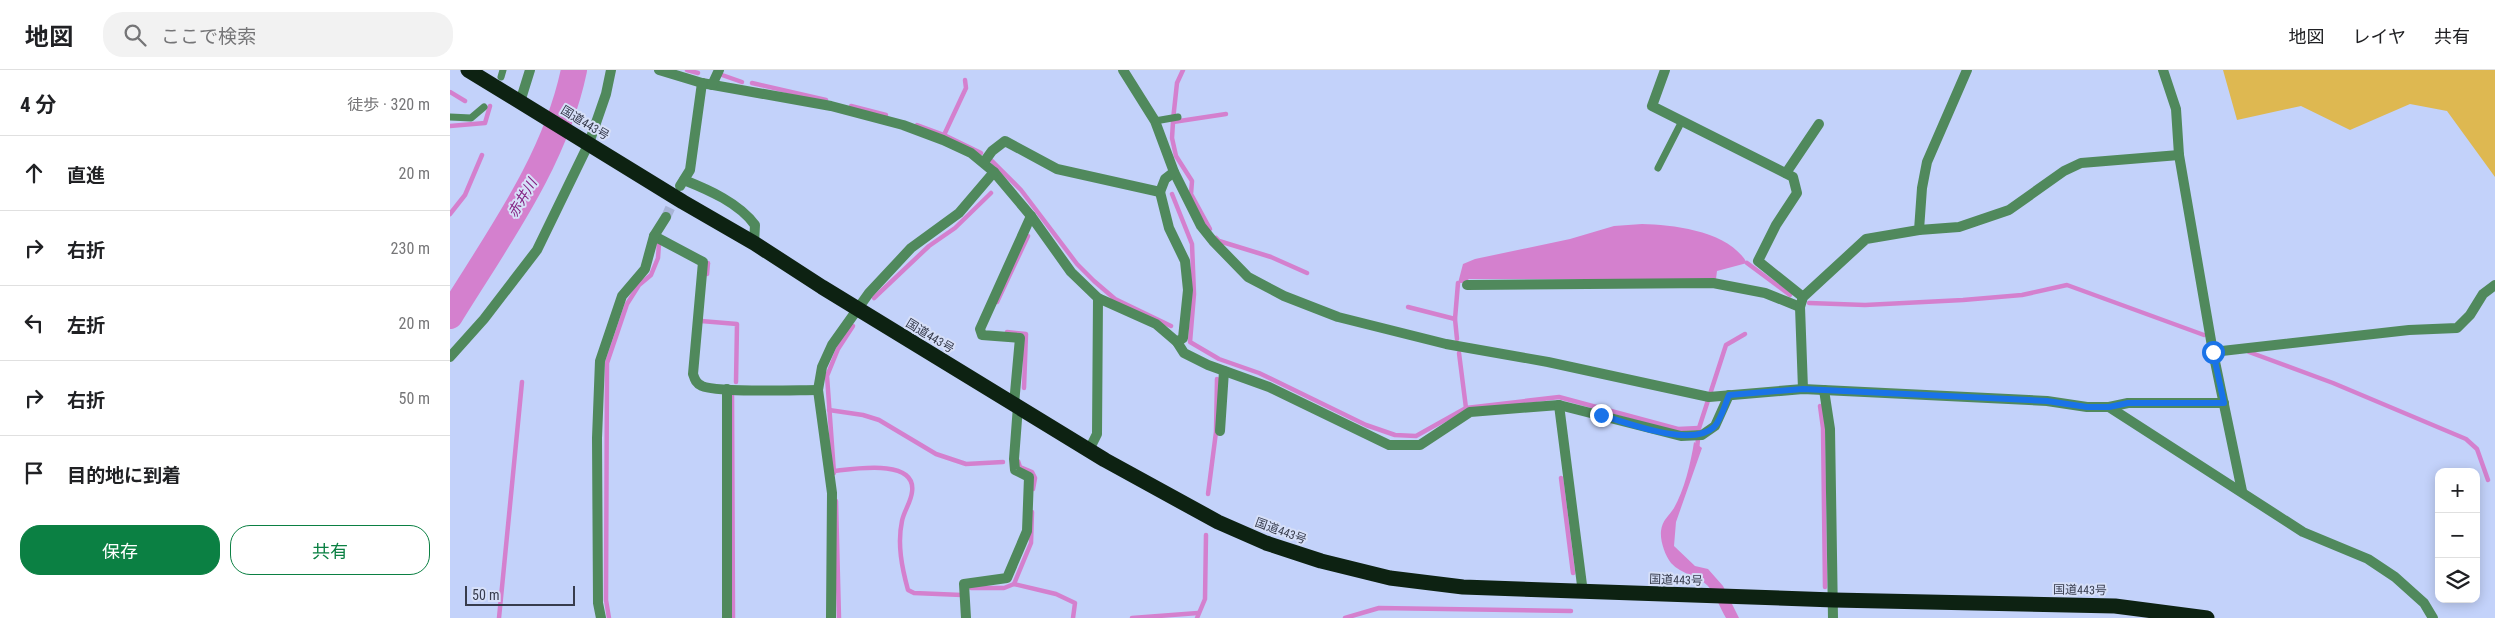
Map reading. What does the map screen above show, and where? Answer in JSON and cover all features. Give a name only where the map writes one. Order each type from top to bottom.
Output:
[{"type":"highway","name":"国道443号","points":[[468,70],[590,143],[683,202],[754,243],[1089,450],[1218,522],[1266,543],[1321,561],[1390,578],[1463,587],[1834,600],[2115,606],[2207,618]]},
{"type":"street","points":[[520,102],[530,70]]},
{"type":"street","points":[[450,357],[484,320],[537,250],[590,143],[606,94],[611,70]]},
{"type":"street","points":[[659,70],[707,84],[831,106],[903,125],[943,140],[984,162],[994,172],[1031,216],[1071,272],[1098,298],[1156,324],[1177,342],[1184,353],[1224,371],[1269,387],[1389,445],[1420,446],[1470,412],[1559,405],[1680,436],[1702,434],[1715,426],[1729,395]]},
{"type":"street","points":[[719,70],[707,84],[690,170],[682,183],[707,189],[748,215],[755,225],[754,243]]},
{"type":"street","points":[[1123,70],[1155,120],[1174,172],[1201,226],[1213,241],[1248,277],[1284,296],[1338,317],[1446,344],[1548,362],[1709,397],[1803,389],[2047,401],[2087,407],[2109,407],[2128,403],[2224,403]]},
{"type":"street","points":[[1665,70],[1652,106],[1793,176],[1796,193],[1776,225],[1758,261],[1803,297]]},
{"type":"street","points":[[1919,230],[1922,188],[1927,162],[1967,70]]},
{"type":"street","points":[[2163,70],[2176,109],[2179,155],[2213,352],[2242,481],[2242,491]]},
{"type":"street","points":[[1786,173],[1819,124]]},
{"type":"street","points":[[984,162],[1005,141],[1057,169],[1160,192]]},
{"type":"street","points":[[1803,389],[1800,307],[1803,297],[1866,239],[1919,230],[1959,227],[2009,210],[2064,171],[2081,163],[2179,155]]},
{"type":"street","points":[[831,618],[832,494],[818,390],[822,367],[832,344],[857,308],[911,248],[959,214],[994,172]]},
{"type":"street","points":[[1174,172],[1165,180],[1160,192],[1169,228],[1185,261],[1188,290],[1183,338],[1177,342]]},
{"type":"street","points":[[966,618],[964,584],[1007,578],[1027,531],[1029,478],[1015,470],[1014,459],[1020,338],[982,335],[980,329],[1031,216]]},
{"type":"street","points":[[601,618],[598,603],[597,438],[600,361],[622,296],[645,269],[654,236],[666,217]]},
{"type":"street","points":[[654,236],[703,262],[693,374],[696,383],[704,387],[727,389],[818,390]]},
{"type":"street","points":[[1467,285],[1713,283],[1765,293],[1800,307]]},
{"type":"street","points":[[2213,352],[2409,330],[2457,328],[2470,315],[2482,294],[2495,285]]},
{"type":"street","points":[[1089,450],[1097,434],[1098,298]]},
{"type":"street","points":[[1220,431],[1224,371]]},
{"type":"street","points":[[727,389],[727,618]]},
{"type":"street","points":[[1824,390],[1830,429],[1833,618]]},
{"type":"street","points":[[1559,405],[1583,592]]},
{"type":"street","points":[[2109,407],[2303,532],[2368,559],[2395,577],[2424,602],[2434,618]]},
{"type":"lane","points":[[450,117],[471,118],[484,107]]},
{"type":"lane","points":[[1155,120],[1178,117]]},
{"type":"lane","points":[[1658,168],[1682,121]]},
{"type":"shaded area","points":[[2223,70],[2495,70],[2495,177],[2447,111],[2410,104],[2350,130],[2301,106],[2237,120]]},
{"type":"shaded area","points":[[1642,224],[1685,228],[1715,237],[1739,252],[1747,263],[1717,271],[1716,279],[1469,279],[1464,283],[1458,283],[1463,264],[1475,259],[1570,239],[1614,226]]},
{"type":"shaded area","points":[[1694,442],[1702,448],[1676,522],[1674,546],[1695,566],[1708,569],[1723,586],[1739,618],[1726,618],[1710,588],[1699,579],[1675,567],[1665,552],[1662,543],[1662,527],[1681,493]]},
{"type":"waterway","name":"赤井川","points":[[450,316],[523,198],[539,167],[565,103],[574,70]]},
{"type":"waterway","points":[[687,70],[698,73]]},
{"type":"waterway","points":[[1173,120],[1177,83],[1183,70]]},
{"type":"waterway","points":[[722,75],[742,82]]},
{"type":"waterway","points":[[944,135],[966,88],[965,80]]},
{"type":"waterway","points":[[752,83],[826,100]]},
{"type":"waterway","points":[[450,92],[465,101]]},
{"type":"waterway","points":[[450,126],[485,123],[490,106]]},
{"type":"waterway","points":[[851,106],[886,115]]},
{"type":"waterway","points":[[1210,229],[1191,194],[1192,181],[1176,156],[1172,138],[1173,122],[1226,114]]},
{"type":"waterway","points":[[917,125],[944,135],[981,153]]},
{"type":"waterway","points":[[450,214],[465,195],[482,155]]},
{"type":"waterway","points":[[992,161],[1021,190],[1077,264],[1094,281],[1115,299],[1171,326]]},
{"type":"waterway","points":[[874,298],[929,246],[955,228],[991,193]]},
{"type":"waterway","points":[[1172,194],[1192,244],[1194,294],[1190,342],[1219,359],[1259,373],[1366,425],[1395,435],[1416,436],[1466,408],[1559,397],[1678,429],[1699,428]]},
{"type":"waterway","points":[[997,302],[1028,236]]},
{"type":"waterway","points":[[1216,238],[1219,241],[1271,257],[1307,273]]},
{"type":"waterway","points":[[609,618],[606,600],[607,363],[627,304],[639,285],[651,275],[658,258],[659,243]]},
{"type":"waterway","points":[[707,274],[708,263]]},
{"type":"waterway","points":[[1747,263],[1790,295]]},
{"type":"waterway","points":[[1457,339],[1455,319],[1458,283]]},
{"type":"waterway","points":[[1809,303],[1865,305],[1963,300],[2022,295],[2067,285],[2204,335]]},
{"type":"waterway","points":[[1408,307],[1455,319]]},
{"type":"waterway","points":[[701,319],[701,321],[737,324],[736,382]]},
{"type":"waterway","points":[[834,473],[827,376],[838,349],[853,326]]},
{"type":"waterway","points":[[1007,332],[1026,334],[1024,388]]},
{"type":"waterway","points":[[1697,449],[1699,428],[1726,345],[1745,334]]},
{"type":"waterway","points":[[2249,352],[2333,383],[2466,439],[2477,449],[2488,480]]},
{"type":"waterway","points":[[1459,353],[1466,408]]},
{"type":"waterway","points":[[1208,494],[1216,432],[1217,379]]},
{"type":"waterway","points":[[499,618],[522,382]]},
{"type":"waterway","points":[[732,394],[733,618]]},
{"type":"waterway","points":[[1820,406],[1823,428],[1825,587]]},
{"type":"waterway","points":[[829,410],[863,415],[879,420],[936,454],[966,464],[1003,462]]},
{"type":"waterway","points":[[1018,461],[1020,467],[1032,472],[1035,478],[1033,489]]},
{"type":"waterway","points":[[834,471],[882,468],[905,474],[911,481],[912,492],[902,521],[900,547],[908,590],[914,593],[962,595]]},
{"type":"waterway","points":[[1561,478],[1573,573]]},
{"type":"waterway","points":[[836,501],[839,618]]},
{"type":"waterway","points":[[1014,584],[1031,543],[1032,512]]},
{"type":"waterway","points":[[1197,618],[1205,599],[1206,535]]},
{"type":"waterway","points":[[971,588],[1004,588],[1014,584],[1056,594],[1075,603],[1073,618]]},
{"type":"waterway","points":[[1345,618],[1379,608],[1571,611]]},
{"type":"waterway","points":[[1132,618],[1198,613]]},
{"type":"tunnel","points":[[666,217],[677,193]]},
{"type":"route","points":[[1601,415],[1629,424],[1680,436],[1702,434],[1715,426],[1729,395],[1803,389],[2047,401],[2087,407],[2109,407],[2128,403],[2224,403],[2213,352]]}]
